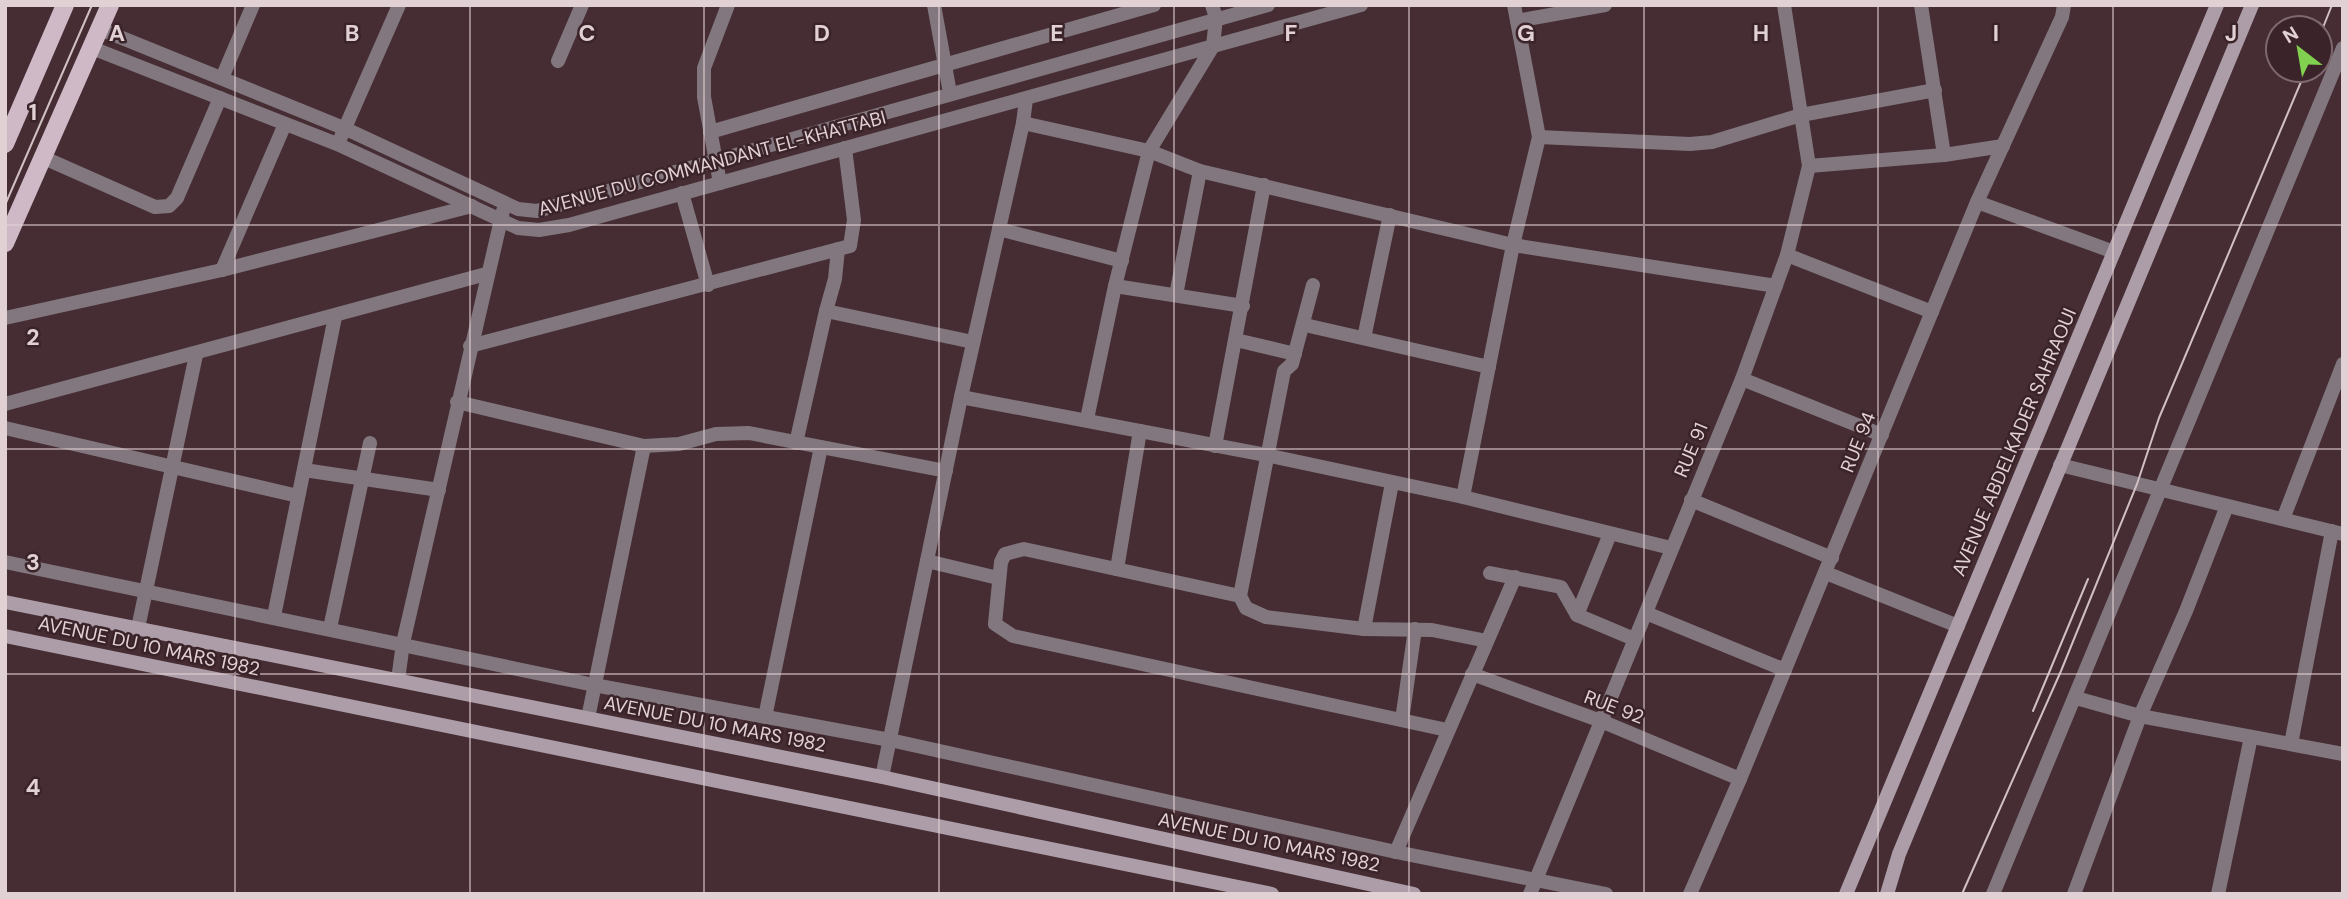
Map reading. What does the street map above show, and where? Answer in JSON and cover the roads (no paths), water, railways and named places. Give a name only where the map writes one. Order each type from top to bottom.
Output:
[{"type":"main road","points":[[5,144],[65,5]]},
{"type":"main road","points":[[5,243],[110,5]]},
{"type":"main road","name":"AVENUE ABDELKADER SAHRAOUI","points":[[1846,894],[2217,5]]},
{"type":"main road","points":[[1887,894],[1899,854],[2252,5]]},
{"type":"main road","name":"AVENUE DU 10 MARS 1982","points":[[5,602],[882,777],[1414,894]]},
{"type":"main road","name":"AVENUE DU 10 MARS 1982","points":[[5,636],[1272,894]]},
{"type":"street","points":[[222,78],[253,5]]},
{"type":"street","points":[[337,144],[346,129],[399,5]]},
{"type":"street","points":[[558,61],[582,5]]},
{"type":"street","points":[[720,183],[710,132],[704,68],[726,10],[739,5]]},
{"type":"street","points":[[934,5],[950,93]]},
{"type":"street","points":[[710,132],[1154,5]]},
{"type":"street","name":"AVENUE DU COMMANDANT EL-KHATTABI","points":[[100,29],[346,129],[506,203],[537,211],[559,207],[950,93],[1214,12],[1268,5]]},
{"type":"street","name":"AVENUE DU COMMANDANT EL-KHATTABI","points":[[92,48],[337,144],[518,228],[539,230],[720,183],[1361,5]]},
{"type":"street","points":[[1463,497],[1513,245],[1539,137],[1514,5]]},
{"type":"street","points":[[1517,21],[1605,5]]},
{"type":"street","name":"RUE 91","points":[[1532,887],[1742,379],[1787,255],[1809,166],[1784,5]]},
{"type":"street","points":[[1922,5],[1944,155]]},
{"type":"street","name":"RUE 94","points":[[1690,894],[1826,573],[1977,202],[2063,16],[2064,5]]},
{"type":"street","points":[[1087,419],[1115,286],[1149,151],[1213,46],[1214,12]]},
{"type":"street","points":[[1993,894],[2343,48]]},
{"type":"street","points":[[1539,137],[1701,143],[1801,115],[1935,90]]},
{"type":"street","points":[[41,157],[155,207],[169,206],[177,198],[220,99]]},
{"type":"street","points":[[882,777],[1026,99]]},
{"type":"street","points":[[1023,123],[1149,151],[1200,171],[1513,245],[1776,286]]},
{"type":"street","points":[[222,270],[285,124]]},
{"type":"street","points":[[1809,166],[1944,155],[2003,146]]},
{"type":"street","points":[[470,346],[708,285],[852,244],[853,196],[845,148]]},
{"type":"street","points":[[1176,295],[1200,171]]},
{"type":"street","points":[[1215,446],[1264,185]]},
{"type":"street","points":[[682,193],[708,285]]},
{"type":"street","points":[[1977,202],[2114,252]]},
{"type":"street","points":[[398,680],[403,643],[457,402],[486,274],[506,203]]},
{"type":"street","points":[[5,318],[222,270],[472,206]]},
{"type":"street","points":[[1364,338],[1390,215]]},
{"type":"street","points":[[999,229],[1122,261]]},
{"type":"street","points":[[796,443],[835,279],[838,249]]},
{"type":"street","points":[[1787,255],[1932,312]]},
{"type":"street","points":[[5,404],[196,355],[486,274]]},
{"type":"street","points":[[1313,285],[1292,365],[1284,371],[1240,596],[1246,608],[1254,614],[1364,629],[1415,629],[1486,641]]},
{"type":"street","points":[[1115,286],[1243,306]]},
{"type":"street","points":[[826,311],[973,342]]},
{"type":"street","points":[[274,616],[335,317]]},
{"type":"street","points":[[1304,325],[1489,367]]},
{"type":"street","points":[[1236,340],[1295,354]]},
{"type":"street","points":[[138,628],[196,355]]},
{"type":"street","points":[[2283,519],[2343,364]]},
{"type":"street","points":[[1742,379],[1882,435]]},
{"type":"street","points":[[961,397],[1266,455],[1463,497],[1671,548]]},
{"type":"street","points":[[457,402],[644,446],[679,444],[716,434],[749,433],[946,471]]},
{"type":"street","points":[[5,428],[298,496]]},
{"type":"street","points":[[1117,569],[1140,431]]},
{"type":"street","points":[[330,628],[370,443]]},
{"type":"street","points":[[587,718],[644,446]]},
{"type":"street","points":[[765,717],[821,447]]},
{"type":"street","points":[[2060,465],[2337,532],[2291,744]]},
{"type":"street","points":[[304,470],[439,490]]},
{"type":"street","points":[[1364,629],[1392,483]]},
{"type":"street","points":[[1691,500],[1832,558]]},
{"type":"street","points":[[2074,894],[2140,716],[2186,611],[2227,506]]},
{"type":"street","points":[[1577,615],[1610,534]]},
{"type":"street","points":[[1240,596],[1024,549],[1005,554],[999,578],[995,624],[1013,636],[1447,730]]},
{"type":"street","points":[[927,561],[999,578]]},
{"type":"street","points":[[5,562],[274,616],[594,685],[890,740],[1396,852],[1532,887],[1606,894]]},
{"type":"street","points":[[1490,573],[1561,587],[1577,615],[1634,639]]},
{"type":"street","points":[[1826,573],[1958,626]]},
{"type":"street","points":[[1396,852],[1514,577]]},
{"type":"street","points":[[1646,613],[1785,670]]},
{"type":"street","points":[[1402,720],[1415,629]]},
{"type":"street","name":"RUE 92","points":[[1472,674],[1601,721],[1740,779]]},
{"type":"street","points":[[2076,698],[2140,716],[2343,754]]},
{"type":"street","points":[[2218,894],[2251,737]]},
{"type":"tram line","points":[[5,205],[92,5]]},
{"type":"tram line","points":[[2328,14],[2332,5]]},
{"type":"tram line","points":[[1962,894],[2061,671],[2137,484],[2159,418],[2300,84]]},
{"type":"tram line","points":[[2033,711],[2088,579]]}]
